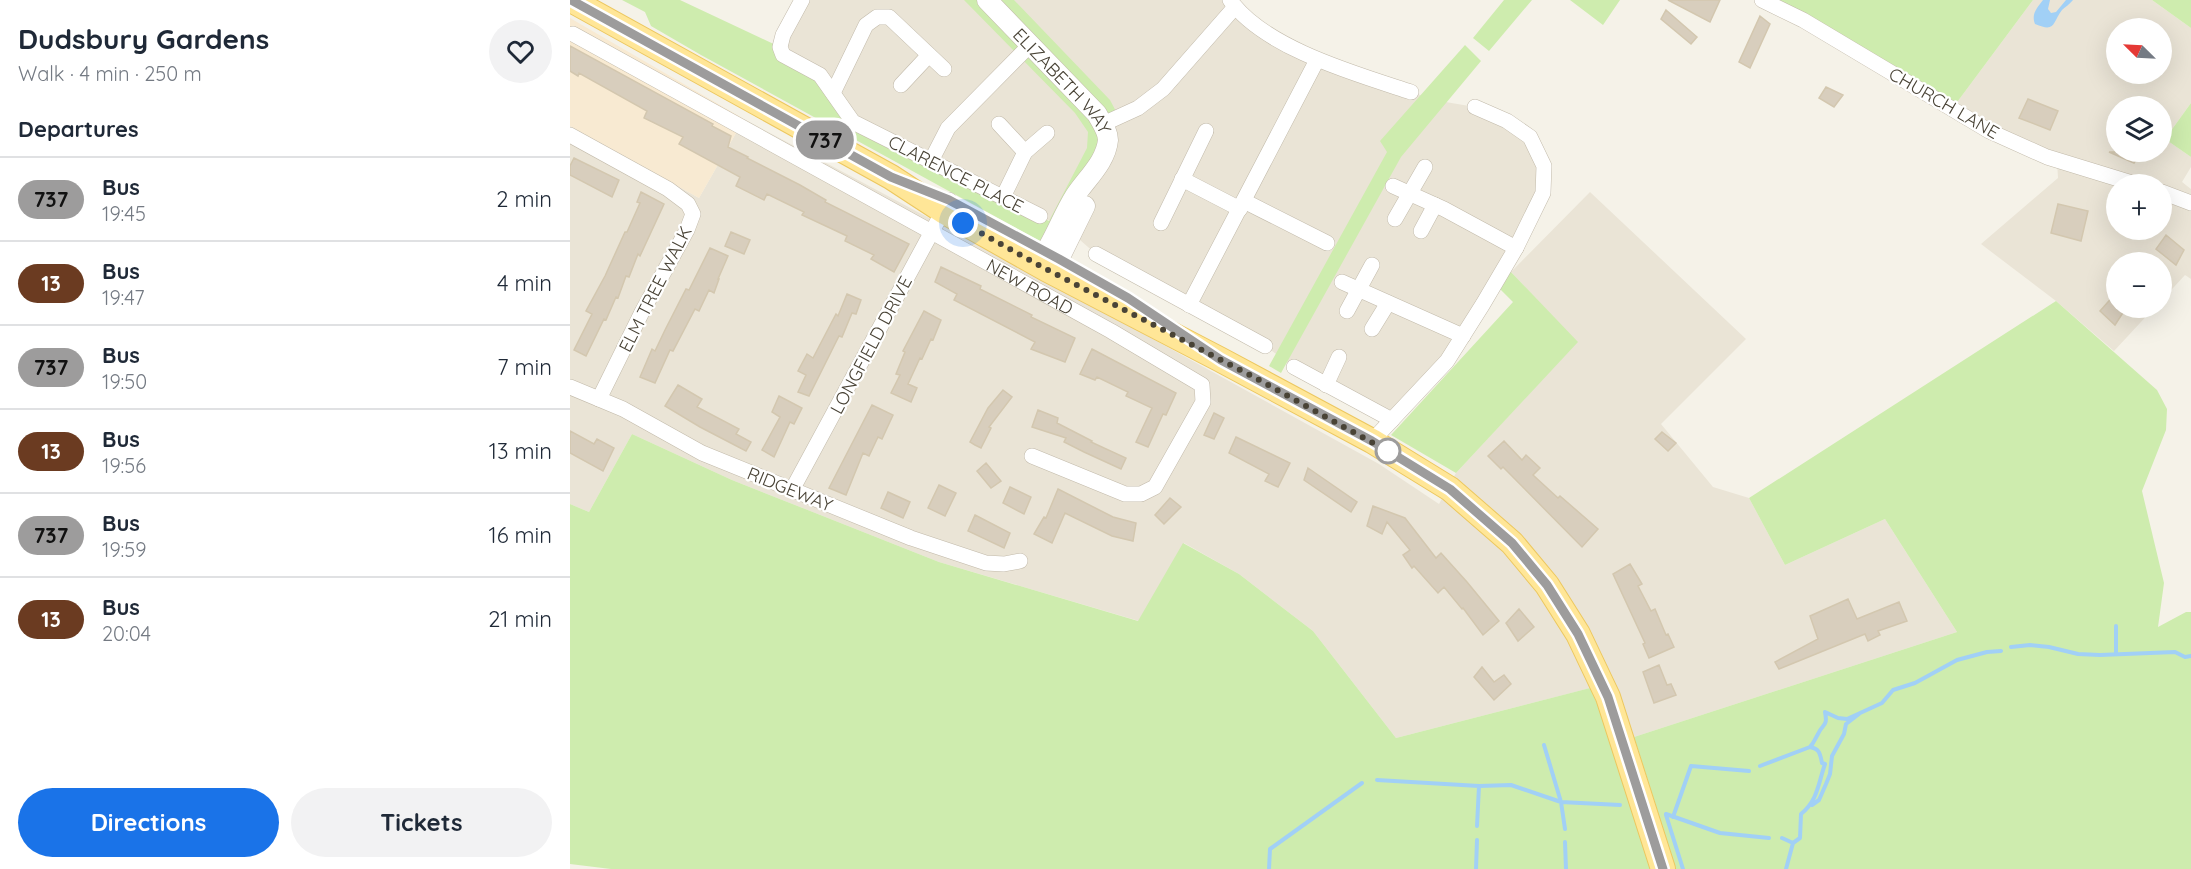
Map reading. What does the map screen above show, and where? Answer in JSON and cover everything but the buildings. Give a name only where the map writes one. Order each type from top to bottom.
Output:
[{"type":"main road","name":"NEW ROAD","points":[[572,0],[891,177],[941,215],[1051,260],[1128,298],[1221,360],[1372,441],[1450,489],[1512,543],[1547,585],[1578,634],[1608,697],[1663,869]]},
{"type":"main road","name":"NEW ROAD","points":[[571,23],[745,96]]},
{"type":"street","name":"CLARENCE PLACE","points":[[802,0],[783,35],[780,47],[783,55],[820,75],[853,122],[1040,216]]},
{"type":"street","name":"ELIZABETH WAY","points":[[987,0],[1097,114],[1107,134],[1108,141],[1094,172],[1075,196],[1051,260]]},
{"type":"street","name":"CHURCH LANE","points":[[1762,0],[1803,20],[1989,131],[2048,158],[2106,175]]},
{"type":"street","points":[[1103,124],[1138,108],[1163,89],[1233,4],[1252,24],[1317,60],[1410,92]]},
{"type":"street","points":[[833,93],[866,25],[877,17],[889,17],[944,69]]},
{"type":"street","name":"NEW ROAD","points":[[571,23],[941,215],[1111,331],[1202,385],[1203,402],[1155,487],[1141,494],[1125,494],[1032,456]]},
{"type":"street","points":[[931,161],[948,128],[1030,45]]},
{"type":"street","points":[[901,85],[929,55]]},
{"type":"street","points":[[1189,305],[1317,60]]},
{"type":"street","points":[[1372,441],[1446,361],[1516,248],[1543,193],[1544,166],[1530,137],[1507,121],[1475,107]]},
{"type":"street","points":[[999,124],[1025,152]]},
{"type":"street","points":[[1161,222],[1206,131]]},
{"type":"street","points":[[1003,197],[1025,152],[1047,134]]},
{"type":"street","name":"ELM TREE WALK","points":[[570,135],[668,189],[688,204],[693,214],[687,230],[642,312],[599,399]]},
{"type":"street","points":[[1395,219],[1425,167]]},
{"type":"street","points":[[1182,179],[1327,243]]},
{"type":"street","points":[[1393,186],[1435,205],[1516,248]]},
{"type":"street","points":[[2172,196],[2191,203]]},
{"type":"street","points":[[1421,231],[1435,205]]},
{"type":"street","name":"LONGFIELD DRIVE","points":[[792,490],[941,215]]},
{"type":"street","points":[[1096,254],[1265,346]]},
{"type":"street","points":[[1347,311],[1372,265]]},
{"type":"street","points":[[1342,282],[1463,336]]},
{"type":"street","points":[[1372,329],[1388,303]]},
{"type":"street","points":[[1326,384],[1340,357]]},
{"type":"street","points":[[1294,367],[1392,420]]},
{"type":"street","name":"RIDGEWAY","points":[[570,387],[623,409],[702,453],[911,538],[986,563],[1004,564],[1020,561]]},
{"type":"shaded area","points":[[802,0],[1230,0],[1252,24],[1411,92],[1434,100],[1475,107],[1530,137],[1543,193],[1483,304],[1392,420],[1294,367],[1265,346],[1096,254],[1072,233],[1089,197],[1094,173],[1060,226],[853,122],[783,55]]},
{"type":"shaded area","points":[[2033,0],[2152,0],[2191,28],[2191,103],[2172,129],[2172,96],[2106,96],[2106,162],[2172,162],[2172,144],[2191,157],[2191,167],[2182,182],[2191,189],[2191,279],[2185,275],[2172,289],[2172,252],[2106,252],[2106,318],[2145,318],[2114,351],[2056,301],[1981,244],[2058,178],[2057,161],[1952,109]]},
{"type":"shaded area","points":[[570,18],[744,119],[699,198],[570,126]]},
{"type":"shaded area","points":[[744,119],[1075,296],[1379,464],[1439,504],[1456,473],[1577,342],[1511,272],[1590,192],[1746,339],[1661,424],[1713,487],[1749,498],[1785,565],[1885,519],[1957,632],[1634,737],[1614,682],[1396,738],[1313,631],[1239,574],[1184,543],[1139,621],[939,562],[732,480],[632,434],[589,512],[570,504],[570,126],[699,198]]},
{"type":"green space","points":[[622,0],[680,0],[780,47],[820,75],[853,122],[1049,221],[1087,148],[1088,132],[1075,113],[964,0],[1014,0],[1110,100],[1119,117],[1107,133],[1049,246],[701,55],[651,26],[645,12]]},
{"type":"green space","points":[[1504,0],[1532,0],[1489,51],[1473,38]]},
{"type":"green space","points":[[1570,0],[1620,0],[1603,25]]},
{"type":"green space","points":[[1762,0],[2033,0],[1952,109]]},
{"type":"green space","points":[[2152,0],[2191,0],[2191,28]]},
{"type":"green space","points":[[1465,45],[1481,61],[1401,157],[1281,373],[1269,366],[1387,152],[1380,141]]},
{"type":"green space","points":[[2191,103],[2191,157],[2172,144],[2172,129]]},
{"type":"green space","points":[[1511,272],[1578,342],[1456,473],[1391,435],[1513,302],[1498,287]]},
{"type":"green space","points":[[2056,301],[2157,390],[2167,409],[2166,430],[2142,491],[2164,583],[2158,627],[2186,612],[2191,612],[2191,869],[1676,869],[1634,737],[1957,632],[1885,519],[1785,565],[1749,498]]},
{"type":"green space","points":[[632,434],[732,480],[939,562],[1138,621],[1183,543],[1239,574],[1313,631],[1396,738],[1590,688],[1607,725],[1654,869],[611,869],[570,864],[570,504],[589,512]]},
{"type":"water","points":[[2043,0],[2050,0],[2048,9],[2051,13],[2056,12],[2066,0],[2073,0],[2062,10],[2053,25],[2042,27],[2035,24],[2034,17],[2035,11]]},
{"type":"waterway","points":[[2116,626],[2116,654]]},
{"type":"waterway","points":[[2011,647],[2030,645],[2078,654],[2175,652],[2185,657],[2191,656]]},
{"type":"waterway","points":[[1810,747],[1825,723],[1825,712],[1847,719],[1882,703],[1893,690],[1915,683],[1957,660],[1987,652],[2001,651]]},
{"type":"waterway","points":[[1812,805],[1819,800],[1826,784],[1830,774],[1832,756],[1844,734],[1846,724],[1859,714]]},
{"type":"waterway","points":[[1544,745],[1561,802],[1565,829]]},
{"type":"waterway","points":[[1760,766],[1810,747],[1818,751],[1822,763],[1825,764],[1814,797],[1801,814],[1800,838],[1793,843]]},
{"type":"waterway","points":[[1673,817],[1691,766],[1749,771]]},
{"type":"waterway","points":[[1377,780],[1479,786],[1511,785],[1561,802],[1620,805]]},
{"type":"waterway","points":[[1269,869],[1270,849],[1362,783]]},
{"type":"waterway","points":[[1477,826],[1479,786]]},
{"type":"waterway","points":[[1666,814],[1720,833],[1769,838]]},
{"type":"waterway","points":[[1666,815],[1683,869]]},
{"type":"waterway","points":[[1782,838],[1793,843],[1786,869]]},
{"type":"waterway","points":[[1476,869],[1477,840]]},
{"type":"waterway","points":[[1565,842],[1566,869]]},
{"type":"bus line","name":"737","points":[[571,0],[891,177],[949,200],[1059,259],[1128,298],[1221,360],[1372,441],[1450,489],[1512,543],[1547,585],[1578,634],[1608,697],[1663,869]]},
{"type":"route","points":[[963,223],[1046,269],[1250,375],[1391,453],[1388,451]]}]
